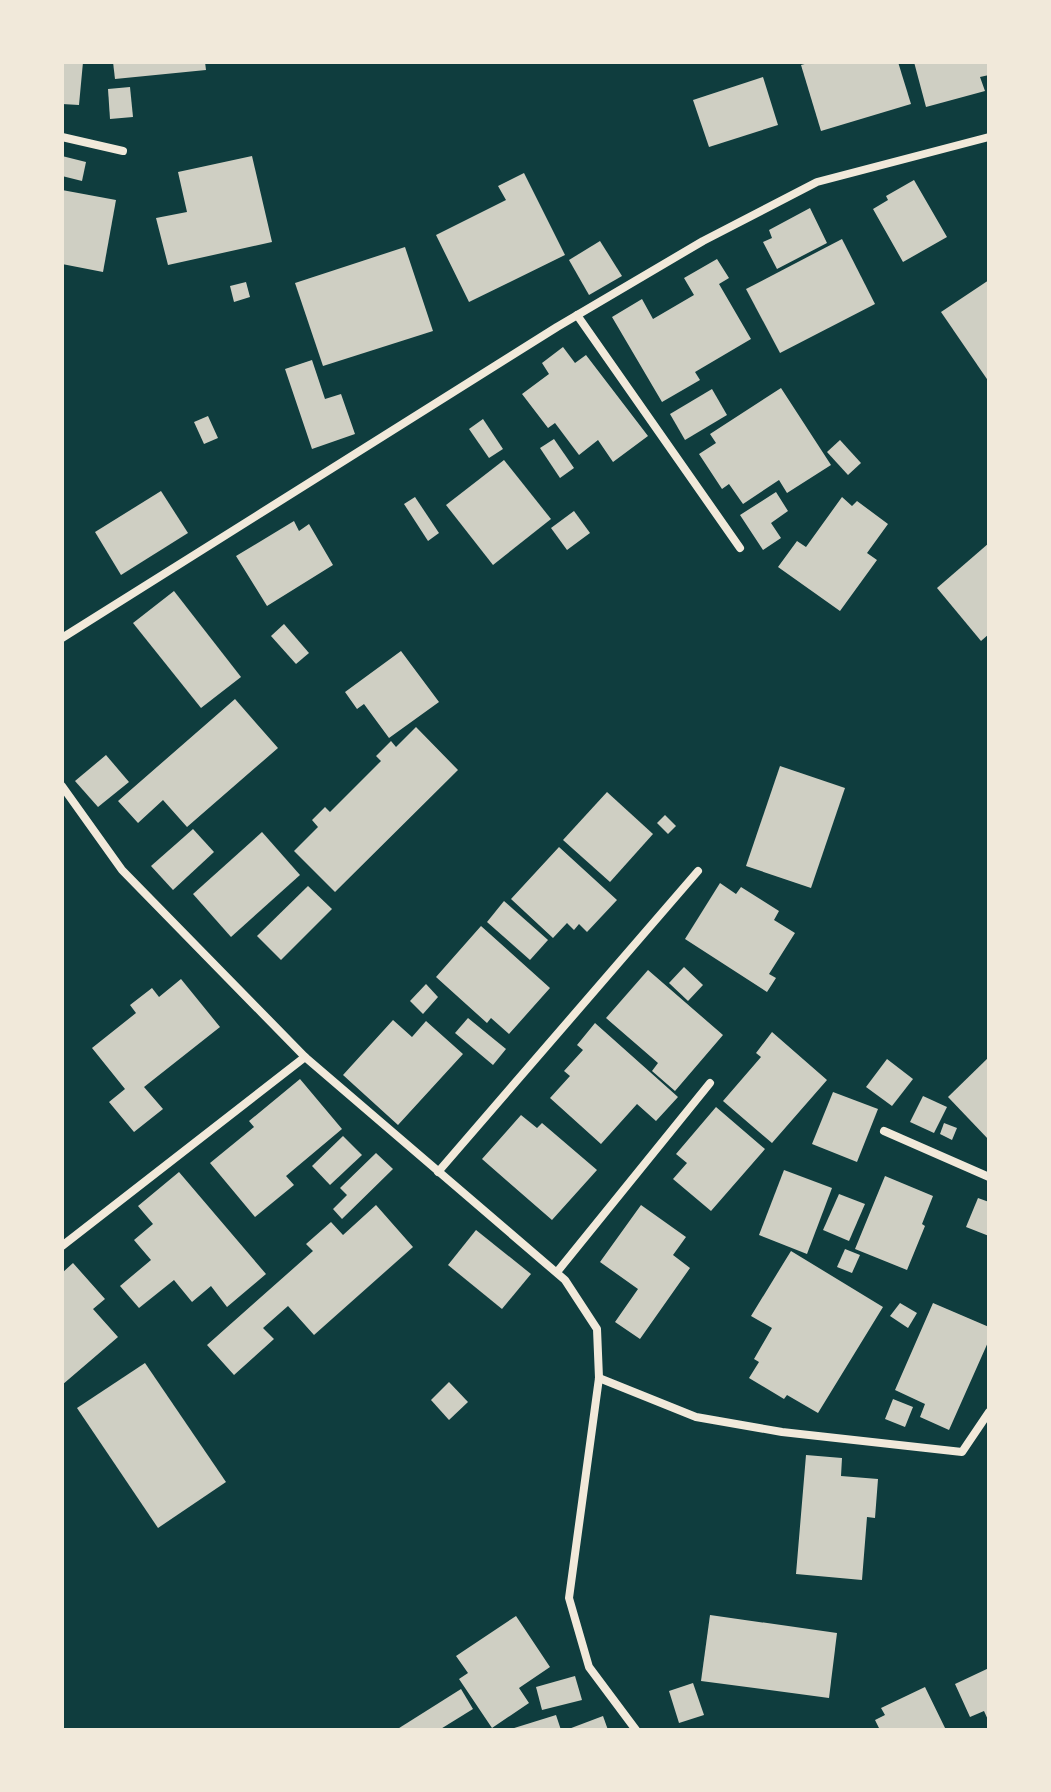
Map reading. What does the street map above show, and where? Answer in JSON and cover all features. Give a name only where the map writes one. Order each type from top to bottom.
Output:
[{"type":"street","points":[[62,137],[123,151]]},
{"type":"street","points":[[62,638],[577,315],[703,241],[817,182],[989,137]]},
{"type":"street","points":[[577,315],[740,548]]},
{"type":"street","points":[[62,786],[122,870],[305,1057],[557,1272],[597,1329],[599,1378],[569,1598],[589,1667],[636,1730]]},
{"type":"street","points":[[438,1172],[698,871]]},
{"type":"street","points":[[62,1246],[305,1057]]},
{"type":"street","points":[[557,1272],[710,1083]]},
{"type":"street","points":[[884,1131],[989,1177]]},
{"type":"street","points":[[599,1378],[696,1417],[782,1432],[962,1452],[989,1412]]},
{"type":"building","points":[[62,62],[83,62],[79,105],[62,104]]},
{"type":"building","points":[[113,62],[205,62],[206,70],[115,79]]},
{"type":"building","points":[[812,62],[898,62],[911,104],[821,131],[801,65]]},
{"type":"building","points":[[914,62],[989,62],[989,75],[980,77],[985,91],[926,107]]},
{"type":"building","points":[[763,77],[778,125],[709,147],[693,100]]},
{"type":"building","points":[[130,87],[133,117],[110,119],[108,89]]},
{"type":"building","points":[[62,156],[86,162],[82,181],[62,176]]},
{"type":"building","points":[[252,156],[272,242],[168,265],[156,218],[187,212],[178,172]]},
{"type":"building","points":[[524,173],[565,255],[469,302],[436,235],[506,200],[498,186]]},
{"type":"building","points":[[914,180],[947,237],[903,262],[873,209],[888,200],[886,196]]},
{"type":"building","points":[[62,190],[116,200],[103,272],[62,264]]},
{"type":"building","points":[[810,208],[827,243],[777,269],[763,242],[772,238],[769,230]]},
{"type":"building","points":[[842,239],[875,304],[780,353],[746,289]]},
{"type":"building","points":[[600,241],[622,276],[589,295],[569,260]]},
{"type":"building","points":[[405,247],[433,331],[323,366],[295,283]]},
{"type":"building","points":[[717,259],[729,278],[719,284],[751,339],[695,372],[700,380],[662,402],[612,317],[642,299],[653,319],[694,295],[684,278]]},
{"type":"building","points":[[989,280],[989,382],[941,312]]},
{"type":"building","points":[[246,282],[250,297],[234,302],[230,286]]},
{"type":"building","points":[[563,347],[575,363],[586,355],[648,436],[613,462],[598,440],[579,455],[555,423],[548,428],[522,394],[549,374],[542,363]]},
{"type":"building","points":[[312,360],[325,399],[341,394],[355,434],[312,449],[285,369]]},
{"type":"building","points":[[781,388],[831,465],[787,493],[779,480],[743,504],[729,484],[722,489],[699,454],[716,443],[710,434]]},
{"type":"building","points":[[712,389],[727,415],[685,440],[670,414]]},
{"type":"building","points":[[208,416],[218,438],[204,444],[194,422]]},
{"type":"building","points":[[483,419],[503,449],[489,458],[469,429]]},
{"type":"building","points":[[554,439],[574,468],[560,478],[540,448]]},
{"type":"building","points":[[840,440],[861,463],[848,475],[827,452]]},
{"type":"building","points":[[504,460],[551,519],[493,565],[446,505]]},
{"type":"building","points":[[161,491],[188,533],[121,575],[95,532]]},
{"type":"building","points":[[776,492],[788,511],[771,523],[781,538],[763,550],[740,515]]},
{"type":"building","points":[[415,497],[439,533],[428,541],[404,504]]},
{"type":"building","points":[[842,497],[852,506],[857,501],[888,524],[867,553],[877,560],[840,611],[778,567],[797,541],[806,547]]},
{"type":"building","points":[[574,511],[590,533],[567,550],[551,528]]},
{"type":"building","points":[[294,521],[299,531],[309,524],[333,565],[267,606],[236,556]]},
{"type":"building","points":[[989,543],[989,634],[981,641],[937,588]]},
{"type":"building","points":[[174,591],[241,677],[201,708],[133,623]]},
{"type":"building","points":[[284,624],[309,653],[296,664],[271,636]]},
{"type":"building","points":[[401,651],[439,702],[389,738],[364,704],[357,709],[345,692]]},
{"type":"building","points":[[235,699],[278,748],[187,827],[163,800],[138,823],[118,801]]},
{"type":"building","points":[[416,727],[458,770],[335,892],[294,851],[318,827],[312,820],[325,807],[330,812],[381,761],[376,756],[391,741],[396,747]]},
{"type":"building","points":[[106,755],[129,782],[98,807],[75,781]]},
{"type":"building","points":[[780,766],[845,788],[811,888],[746,866]]},
{"type":"building","points":[[607,792],[653,834],[610,882],[563,840]]},
{"type":"building","points":[[665,815],[676,826],[668,834],[657,823]]},
{"type":"building","points":[[193,829],[214,852],[173,890],[151,866]]},
{"type":"building","points":[[262,832],[300,875],[231,937],[193,894]]},
{"type":"building","points":[[559,847],[617,900],[587,932],[579,924],[574,930],[567,923],[553,938],[511,899]]},
{"type":"building","points":[[720,883],[736,894],[741,887],[779,911],[774,920],[795,933],[769,974],[776,978],[767,992],[685,939]]},
{"type":"building","points":[[308,886],[332,909],[281,960],[257,936]]},
{"type":"building","points":[[504,901],[548,940],[530,960],[487,922]]},
{"type":"building","points":[[481,926],[550,988],[509,1034],[491,1018],[487,1023],[436,977]]},
{"type":"building","points":[[684,967],[703,985],[688,1001],[669,983]]},
{"type":"building","points":[[648,970],[723,1035],[675,1091],[652,1071],[658,1063],[606,1018]]},
{"type":"building","points":[[181,979],[220,1027],[144,1087],[163,1109],[134,1132],[109,1102],[125,1089],[92,1048],[136,1013],[130,1005],[152,988],[159,997]]},
{"type":"building","points":[[426,984],[438,997],[423,1014],[410,1001]]},
{"type":"building","points":[[468,1018],[506,1049],[493,1065],[455,1033]]},
{"type":"building","points":[[393,1020],[412,1037],[426,1021],[463,1054],[398,1125],[343,1075]]},
{"type":"building","points":[[595,1023],[678,1097],[656,1121],[637,1104],[601,1144],[550,1098],[570,1076],[564,1071],[583,1050],[577,1045]]},
{"type":"building","points":[[772,1032],[827,1080],[772,1143],[723,1101],[761,1057],[756,1053]]},
{"type":"building","points":[[989,1057],[989,1140],[948,1097]]},
{"type":"building","points":[[887,1059],[913,1079],[892,1106],[866,1087]]},
{"type":"building","points":[[300,1079],[342,1129],[286,1176],[294,1185],[255,1217],[210,1163],[254,1127],[249,1121]]},
{"type":"building","points":[[833,1092],[878,1109],[857,1162],[812,1144]]},
{"type":"building","points":[[923,1096],[947,1107],[934,1133],[910,1122]]},
{"type":"building","points":[[716,1107],[765,1149],[711,1211],[673,1179],[687,1163],[676,1154]]},
{"type":"building","points":[[521,1115],[537,1128],[542,1123],[597,1170],[552,1220],[482,1159]]},
{"type":"building","points":[[944,1123],[957,1128],[952,1140],[940,1134]]},
{"type":"building","points":[[343,1136],[362,1155],[330,1185],[312,1166]]},
{"type":"building","points":[[376,1153],[393,1169],[342,1219],[333,1209],[347,1195],[340,1188]]},
{"type":"building","points":[[784,1170],[832,1188],[807,1254],[759,1235]]},
{"type":"building","points":[[179,1172],[266,1274],[227,1307],[211,1286],[192,1302],[174,1280],[139,1308],[120,1286],[151,1260],[134,1240],[153,1224],[138,1206]]},
{"type":"building","points":[[885,1176],[933,1196],[907,1270],[855,1249]]},
{"type":"building","points":[[839,1194],[865,1204],[849,1241],[823,1230]]},
{"type":"building","points":[[978,1198],[989,1202],[989,1236],[966,1227]]},
{"type":"building","points":[[376,1205],[413,1247],[314,1335],[288,1306],[263,1328],[274,1339],[234,1375],[207,1345],[313,1251],[306,1244],[331,1222],[343,1235]]},
{"type":"building","points":[[641,1205],[686,1237],[673,1255],[690,1268],[640,1339],[615,1322],[638,1289],[600,1262]]},
{"type":"building","points":[[476,1230],[531,1274],[502,1309],[448,1265]]},
{"type":"building","points":[[845,1249],[860,1255],[852,1273],[837,1267]]},
{"type":"building","points":[[791,1251],[883,1307],[818,1413],[787,1395],[784,1399],[749,1378],[759,1362],[754,1359],[772,1328],[751,1316]]},
{"type":"building","points":[[73,1263],[105,1299],[93,1309],[118,1337],[62,1385],[62,1273]]},
{"type":"building","points":[[900,1303],[917,1313],[908,1328],[890,1316]]},
{"type":"building","points":[[933,1303],[989,1327],[989,1340],[949,1430],[920,1417],[925,1404],[895,1390]]},
{"type":"building","points":[[145,1363],[226,1482],[158,1528],[77,1408]]},
{"type":"building","points":[[449,1382],[468,1402],[449,1420],[431,1400]]},
{"type":"building","points":[[893,1399],[913,1407],[905,1427],[885,1419]]},
{"type":"building","points":[[806,1455],[842,1458],[841,1476],[878,1479],[875,1518],[867,1517],[862,1580],[796,1574]]},
{"type":"building","points":[[710,1615],[837,1633],[829,1698],[701,1681]]},
{"type":"building","points":[[516,1616],[550,1667],[519,1688],[529,1703],[492,1728],[459,1679],[468,1673],[456,1656]]},
{"type":"building","points":[[989,1668],[989,1722],[984,1711],[970,1717],[955,1684]]},
{"type":"building","points":[[575,1676],[582,1700],[542,1710],[536,1687]]},
{"type":"building","points":[[693,1683],[704,1715],[679,1723],[669,1691]]},
{"type":"building","points":[[925,1687],[946,1730],[880,1730],[875,1720],[885,1715],[881,1708]]},
{"type":"building","points":[[461,1689],[473,1709],[439,1730],[396,1730]]},
{"type":"building","points":[[556,1715],[561,1730],[511,1730],[511,1729]]},
{"type":"building","points":[[603,1716],[608,1730],[566,1730]]}]
